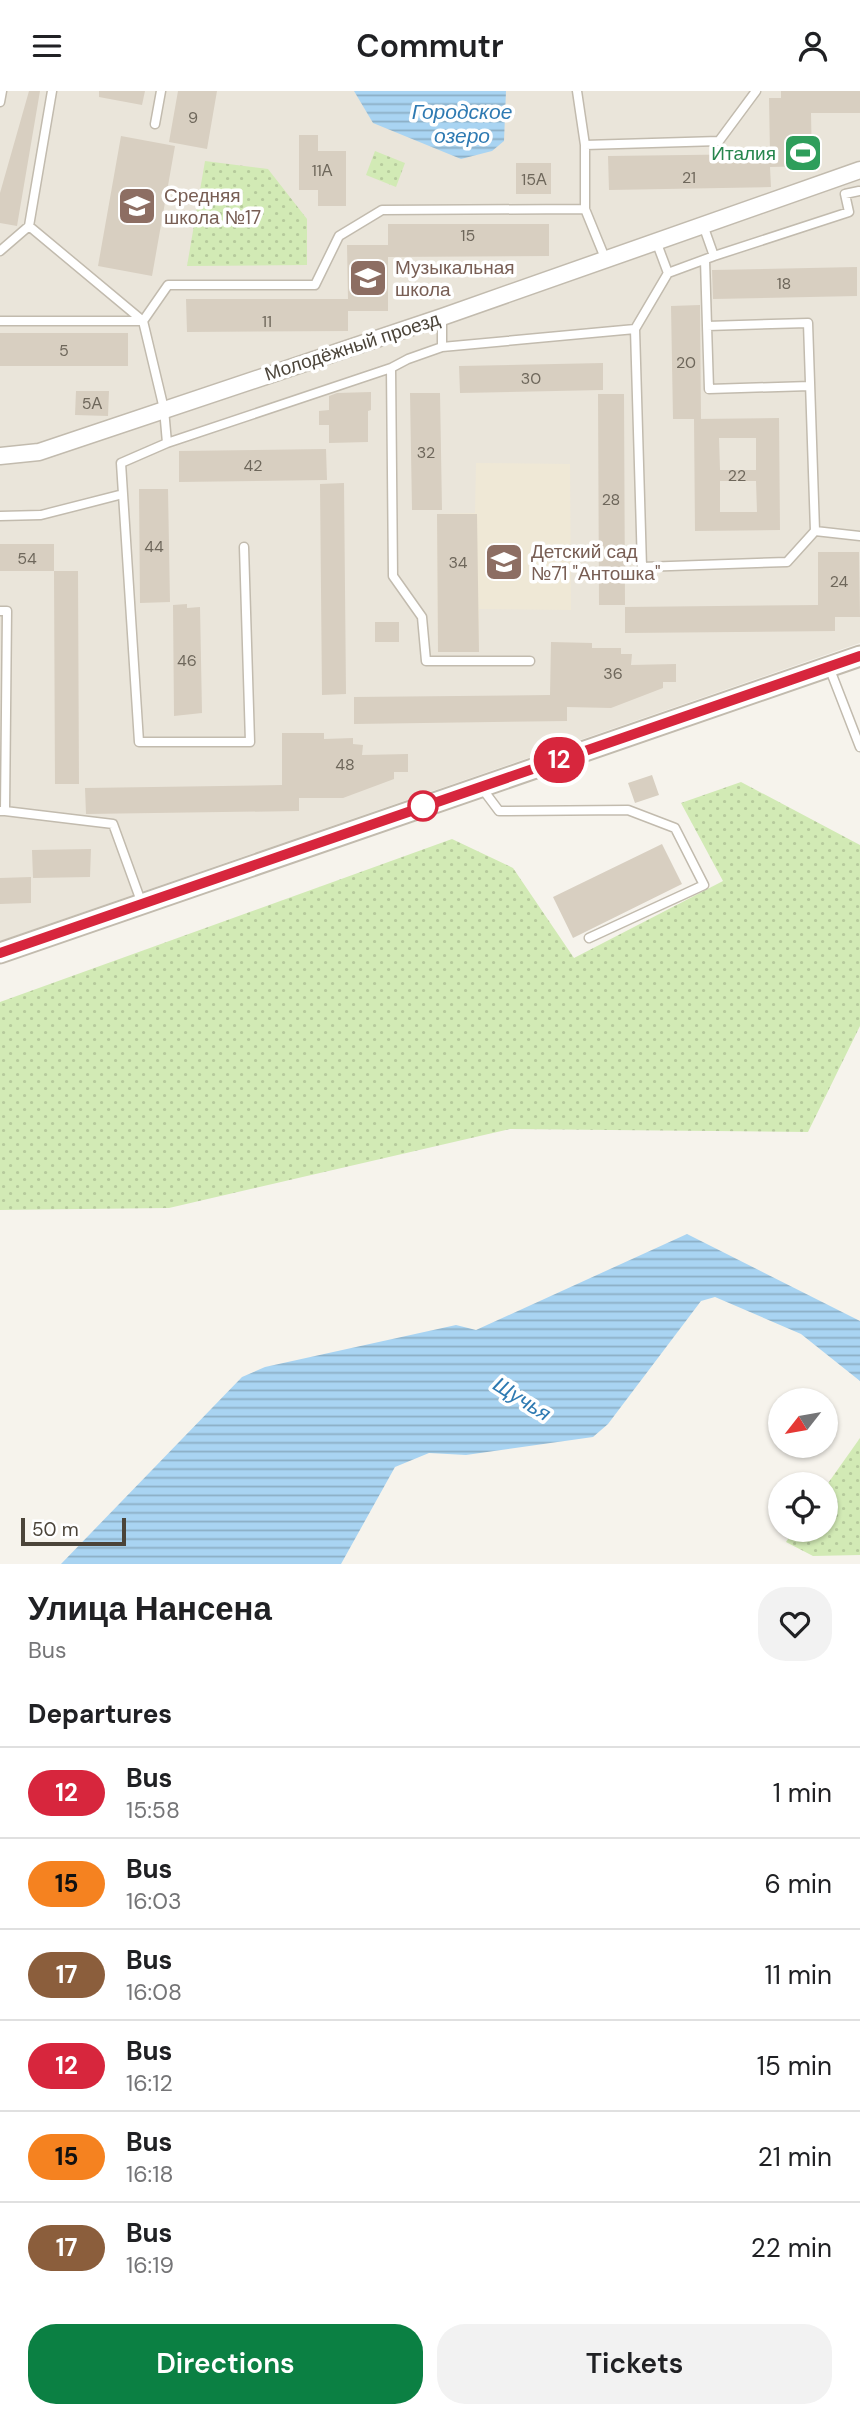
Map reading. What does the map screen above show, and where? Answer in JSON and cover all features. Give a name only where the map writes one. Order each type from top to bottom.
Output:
[{"type":"street","name":"Молодёжный проезд","points":[[0,456],[39,452],[442,317],[856,171]]},
{"type":"street","points":[[0,953],[860,656]]},
{"type":"lane","points":[[0,102],[2,91]]},
{"type":"lane","points":[[0,251],[29,226],[52,91]]},
{"type":"lane","points":[[155,124],[161,91]]},
{"type":"lane","points":[[576,91],[585,145],[585,209],[606,258]]},
{"type":"lane","points":[[585,145],[719,141],[756,91]]},
{"type":"lane","points":[[707,326],[808,323],[815,531],[787,562],[642,567],[635,329],[668,273],[849,212],[845,194],[860,191],[856,171]]},
{"type":"lane","points":[[143,321],[168,285],[315,285],[339,236],[382,210],[585,209]]},
{"type":"lane","points":[[703,225],[714,256]]},
{"type":"lane","points":[[29,226],[143,321],[164,409],[167,443]]},
{"type":"lane","points":[[656,241],[668,273]]},
{"type":"lane","points":[[705,260],[709,389],[810,386]]},
{"type":"lane","points":[[442,317],[442,347]]},
{"type":"lane","points":[[0,321],[143,321]]},
{"type":"lane","points":[[244,547],[250,742],[139,742],[121,463],[167,443],[391,368],[442,347],[635,329]]},
{"type":"lane","points":[[391,368],[393,576],[422,617],[426,661],[530,661]]},
{"type":"lane","points":[[0,516],[41,515],[123,494]]},
{"type":"lane","points":[[815,531],[860,536]]},
{"type":"lane","points":[[0,611],[7,611],[2,811],[113,824],[142,904]]},
{"type":"lane","points":[[829,667],[860,747]]},
{"type":"lane","points":[[481,787],[499,811],[628,810],[675,828],[704,885],[589,938]]},
{"type":"shaded area","points":[[0,91],[860,91],[860,643],[0,941]]},
{"type":"shaded area","name":"Детский сад №71 \"Антошка\"","points":[[476,463],[570,464],[571,610],[479,609],[479,652],[438,652],[437,514],[475,513]]},
{"type":"green space","points":[[375,151],[405,163],[396,187],[366,175]]},
{"type":"green space","points":[[205,161],[268,169],[307,219],[307,265],[187,266]]},
{"type":"green space","points":[[741,782],[860,845],[860,1026],[808,1132],[510,1129],[169,1208],[0,1210],[0,1002],[452,839],[513,868],[574,958],[723,881],[681,803]]},
{"type":"green space","points":[[860,1438],[860,1555],[813,1556],[786,1542],[838,1542],[836,1472]]},
{"type":"water","name":"Городское озеро","points":[[354,91],[506,91],[504,141],[492,151],[461,159],[373,123]]},
{"type":"water","name":"Щучья","points":[[687,1234],[860,1321],[860,1381],[801,1334],[715,1297],[701,1301],[608,1424],[593,1437],[466,1455],[429,1453],[395,1467],[341,1564],[61,1564],[242,1377],[265,1367],[456,1325],[476,1330]]},
{"type":"building","points":[[29,91],[40,91],[17,226],[0,223],[0,193]]},
{"type":"building","points":[[99,91],[145,91],[142,105],[99,97]]},
{"type":"building","points":[[178,91],[217,91],[207,149],[169,142]]},
{"type":"building","points":[[781,91],[860,91],[860,113],[811,113],[812,166],[770,167],[771,187],[609,190],[608,156],[770,154],[769,98],[781,98]]},
{"type":"building","points":[[299,135],[318,135],[318,151],[346,151],[346,206],[318,206],[318,190],[299,190]]},
{"type":"building","name":"Средняя школа №17","points":[[121,136],[175,146],[152,276],[98,266]]},
{"type":"building","points":[[516,163],[551,163],[551,194],[516,194]]},
{"type":"building","points":[[388,224],[549,224],[549,256],[388,257],[388,311],[348,311],[348,331],[187,332],[186,299],[348,299],[347,245],[388,245]]},
{"type":"building","points":[[857,267],[857,296],[713,299],[712,270]]},
{"type":"building","points":[[700,305],[701,419],[673,419],[671,306]]},
{"type":"building","points":[[0,333],[128,333],[128,366],[0,366]]},
{"type":"building","points":[[603,363],[603,390],[460,393],[459,366]]},
{"type":"building","points":[[76,391],[109,391],[108,416],[75,415]]},
{"type":"building","points":[[371,392],[368,442],[329,443],[329,425],[319,425],[319,411],[329,410],[329,396],[337,393]]},
{"type":"building","points":[[410,393],[440,393],[442,510],[412,510]]},
{"type":"building","points":[[598,394],[624,394],[625,605],[599,605]]},
{"type":"building","points":[[779,418],[780,530],[695,531],[694,419]],"holes":[[[719,438],[756,438],[756,470],[720,470]],[[720,481],[756,481],[757,512],[720,512]]]},
{"type":"building","points":[[326,449],[327,480],[179,482],[179,451]]},
{"type":"building","points":[[344,483],[346,694],[322,695],[320,484]]},
{"type":"building","points":[[139,489],[168,489],[170,602],[140,603]]},
{"type":"building","points":[[437,514],[477,514],[479,652],[438,652]]},
{"type":"building","points":[[0,544],[54,544],[54,571],[0,571]]},
{"type":"building","points":[[818,552],[859,552],[860,617],[835,617],[835,631],[625,633],[625,607],[818,605]]},
{"type":"building","points":[[54,571],[78,571],[79,784],[55,784]]},
{"type":"building","points":[[187,604],[187,608],[200,607],[202,713],[174,716],[173,605]]},
{"type":"building","points":[[375,622],[399,622],[399,642],[375,642]]},
{"type":"building","points":[[551,642],[592,643],[592,648],[621,648],[621,654],[632,654],[631,665],[676,664],[676,682],[663,682],[663,688],[611,708],[567,707],[567,721],[354,724],[354,697],[550,695]]},
{"type":"building","points":[[282,733],[324,733],[324,739],[353,738],[353,744],[363,745],[362,755],[408,754],[408,772],[394,772],[394,779],[343,798],[299,798],[299,811],[86,814],[85,788],[282,785]]},
{"type":"building","points":[[652,775],[659,795],[635,803],[628,783]]},
{"type":"building","points":[[662,844],[682,884],[573,938],[553,897]]},
{"type":"building","points":[[91,849],[90,877],[33,878],[32,850]]},
{"type":"building","points":[[31,877],[31,903],[0,904],[0,878]]},
{"type":"bus line","name":"12","points":[[0,953],[860,656]]},
{"type":"place","name":"Италия","points":[[803,153]]},
{"type":"place","name":"Средняя школа №17","points":[[137,206]]},
{"type":"place","name":"Музыкальная школа","points":[[368,278]]},
{"type":"place","name":"Детский сад №71 \"Антошка\"","points":[[504,562]]}]
